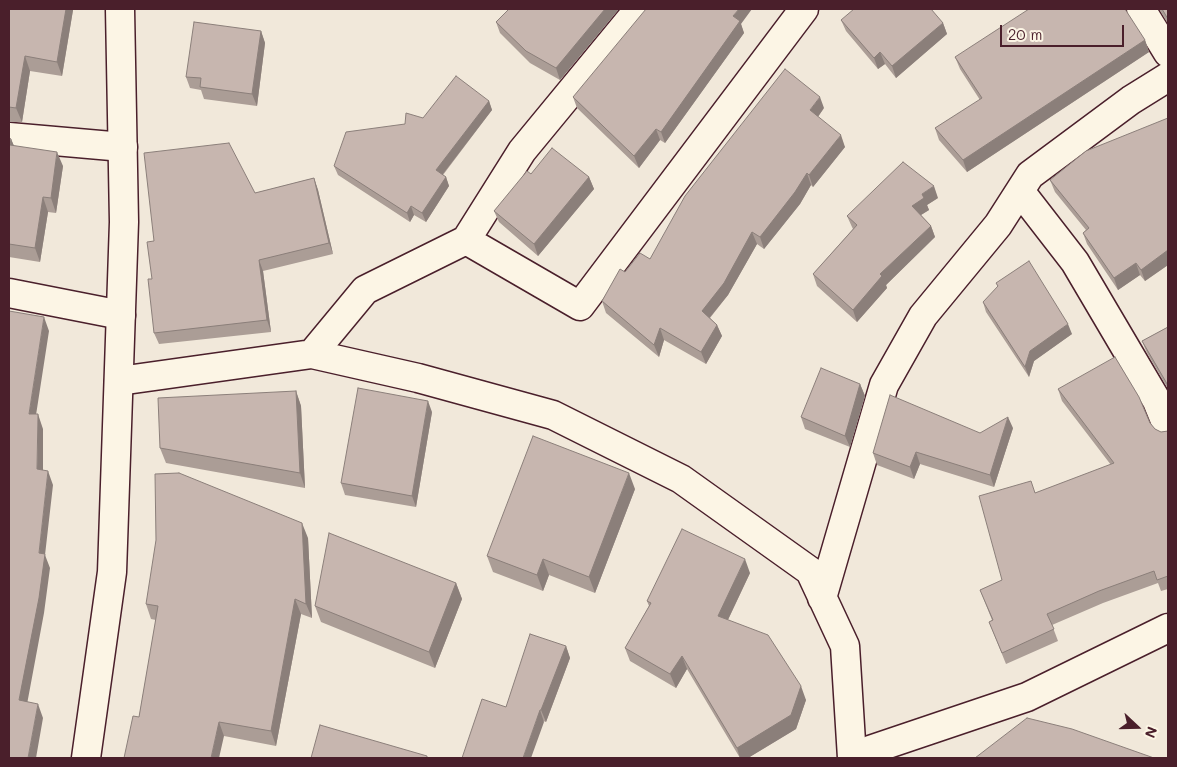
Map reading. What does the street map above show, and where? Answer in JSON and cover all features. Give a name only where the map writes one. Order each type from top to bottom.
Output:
[{"type":"street","points":[[86,758],[112,572],[124,222],[120,9]]},
{"type":"street","points":[[312,354],[365,290],[466,240],[522,151],[639,9]]},
{"type":"street","points":[[466,240],[580,306],[804,9]]},
{"type":"street","points":[[1141,9],[1168,54]]},
{"type":"street","points":[[822,598],[884,385],[923,316],[998,225],[1030,175],[1131,100],[1168,77]]},
{"type":"street","points":[[9,137],[123,147]]},
{"type":"street","points":[[1020,191],[1075,262],[1157,402],[1168,428]]},
{"type":"street","points":[[9,294],[121,315]]},
{"type":"street","points":[[119,381],[312,354],[418,378],[553,415],[681,479],[810,571],[845,646],[852,758]]},
{"type":"street","points":[[866,758],[870,750],[1027,697],[1168,628]]},
{"type":"building","points":[[9,9],[66,9],[57,62],[25,56],[16,108],[9,107]]},
{"type":"building","points":[[509,9],[605,9],[556,68],[526,51],[496,22]]},
{"type":"building","points":[[646,9],[739,9],[733,16],[740,21],[661,132],[656,129],[634,156],[573,97]]},
{"type":"building","points":[[854,9],[931,9],[943,23],[892,66],[880,52],[874,58],[841,20]]},
{"type":"building","points":[[1029,9],[1125,9],[1145,40],[963,160],[935,128],[982,98],[955,57]]},
{"type":"building","points":[[1162,9],[1168,9],[1168,19]]},
{"type":"building","points":[[194,22],[261,31],[252,94],[200,87],[201,78],[186,77]]},
{"type":"building","points":[[785,69],[820,97],[810,110],[841,135],[809,175],[807,173],[795,192],[760,237],[752,232],[724,283],[702,311],[717,325],[701,352],[660,328],[654,345],[602,301],[620,269],[625,272],[640,253],[650,259],[685,196]]},
{"type":"building","points":[[456,76],[489,101],[436,170],[446,177],[422,213],[411,206],[407,213],[334,166],[346,132],[405,124],[406,113],[423,118]]},
{"type":"building","points":[[1168,118],[1168,250],[1141,270],[1136,263],[1114,278],[1083,233],[1089,228],[1050,180],[1086,151]]},
{"type":"building","points":[[9,138],[11,139],[10,145],[57,152],[51,198],[43,197],[35,248],[9,244]]},
{"type":"building","points":[[229,143],[255,193],[314,178],[329,243],[259,260],[267,320],[154,333],[148,279],[152,279],[147,242],[154,241],[144,153]]},
{"type":"building","points":[[552,148],[589,177],[534,244],[494,211],[527,171],[531,174]]},
{"type":"building","points":[[903,162],[934,186],[922,194],[924,198],[912,206],[931,226],[880,274],[882,276],[853,310],[813,274],[857,225],[847,216]]},
{"type":"building","points":[[1029,261],[1068,324],[1030,351],[1025,367],[983,302],[998,286],[996,283]]},
{"type":"building","points":[[9,311],[44,317],[29,414],[38,414],[37,469],[48,471],[39,553],[45,554],[39,598],[19,700],[38,704],[28,758],[9,758]]},
{"type":"building","points":[[1168,327],[1168,386],[1142,341]]},
{"type":"building","points":[[1115,357],[1139,397],[1150,423],[1161,432],[1168,431],[1168,576],[1157,580],[1154,571],[1099,591],[1047,614],[1054,629],[1002,653],[989,622],[993,620],[980,590],[1002,580],[979,496],[1031,481],[1035,493],[1114,463],[1058,389]]},
{"type":"building","points":[[821,368],[860,384],[845,436],[801,417]]},
{"type":"building","points":[[358,388],[428,401],[412,496],[341,483]]},
{"type":"building","points":[[296,391],[300,473],[160,448],[158,398]]},
{"type":"building","points":[[890,395],[980,433],[1008,417],[990,475],[916,452],[910,467],[873,453]]},
{"type":"building","points":[[533,436],[629,473],[589,577],[543,559],[537,575],[487,556]]},
{"type":"building","points":[[179,473],[302,523],[306,604],[295,599],[271,731],[219,722],[211,758],[124,758],[133,716],[139,717],[158,606],[146,604],[156,540],[155,474]]},
{"type":"building","points":[[682,529],[745,559],[718,616],[768,635],[801,686],[791,715],[737,748],[682,656],[670,674],[625,648],[651,603],[647,601]]},
{"type":"building","points":[[329,533],[456,583],[429,652],[315,606]]},
{"type":"building","points":[[530,634],[566,646],[523,758],[462,758],[482,699],[506,707]]},
{"type":"building","points":[[1027,718],[1072,729],[1154,758],[975,758]]},
{"type":"building","points":[[320,725],[427,756],[427,758],[311,758]]}]
